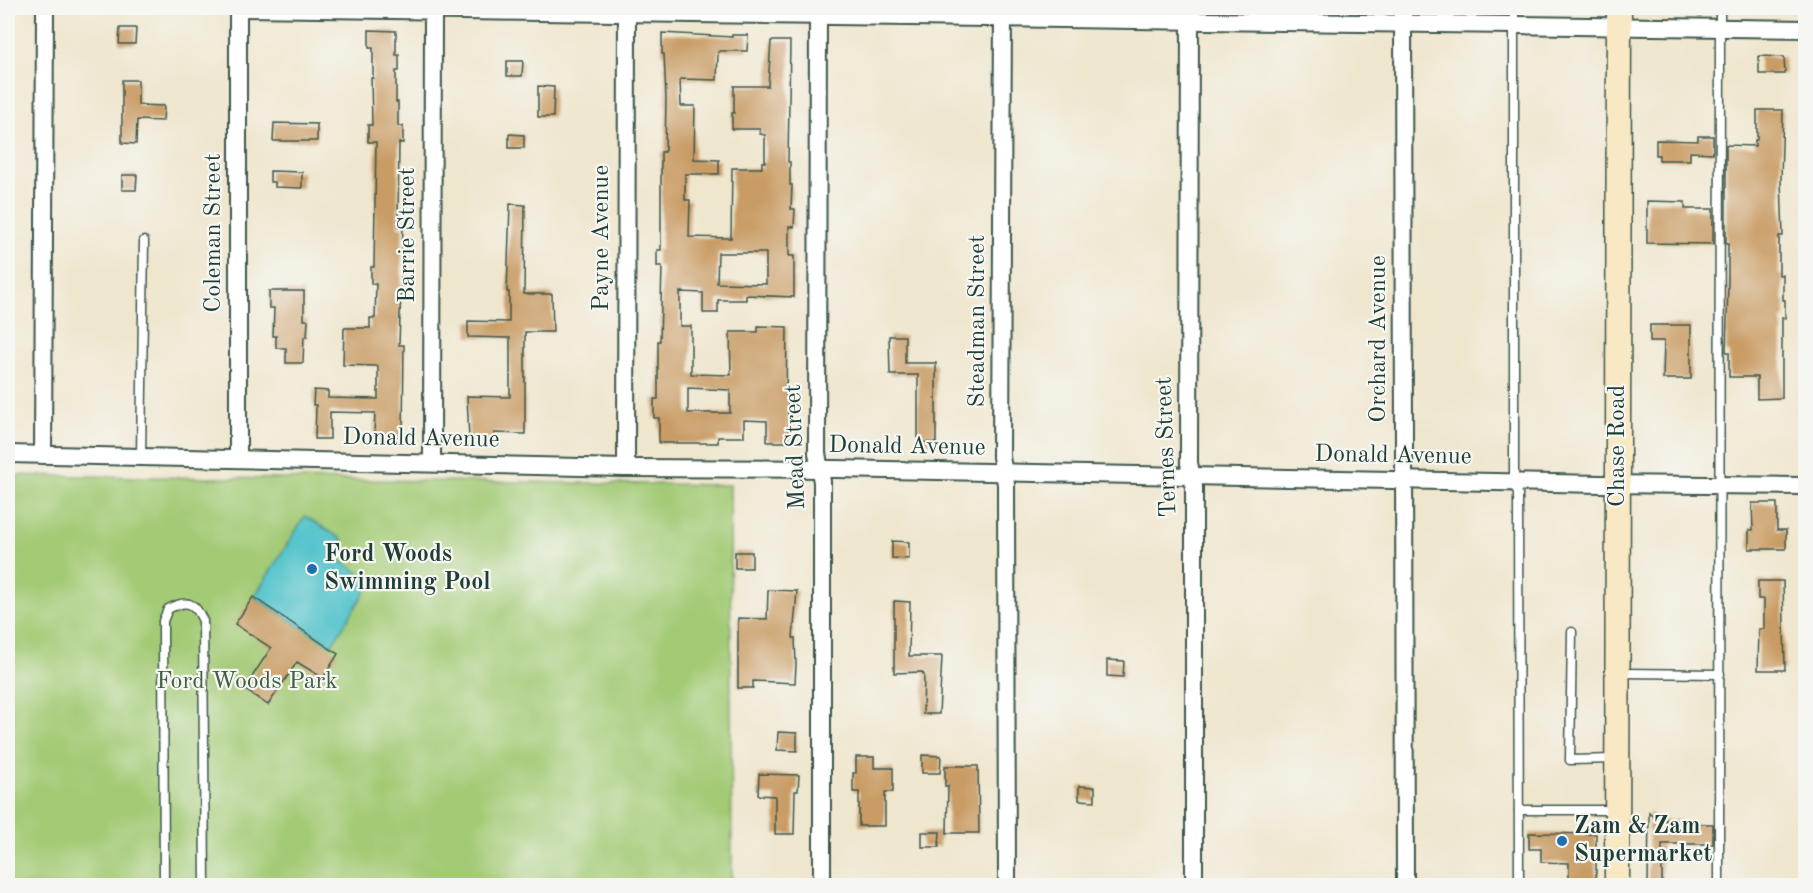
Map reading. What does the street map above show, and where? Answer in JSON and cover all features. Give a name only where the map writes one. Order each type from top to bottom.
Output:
[{"type":"street","points":[[43,455],[45,8]]},
{"type":"street","points":[[239,8],[1190,14],[1403,25],[1514,26],[1619,18],[1720,29],[1806,29]]},
{"type":"street","name":"Coleman Street","points":[[238,459],[239,8]]},
{"type":"street","name":"Orchard Avenue","points":[[1402,8],[1405,885]]},
{"type":"street","name":"Barrie Street","points":[[432,463],[433,9]]},
{"type":"street","name":"Payne Avenue","points":[[626,468],[627,10]]},
{"type":"street","name":"Mead Street","points":[[818,11],[817,453],[822,482],[822,885]]},
{"type":"street","name":"Steadman Street","points":[[1003,13],[1001,457],[1006,484],[1007,885]]},
{"type":"street","name":"Ternes Street","points":[[1190,14],[1189,463],[1194,487],[1194,885]]},
{"type":"street","name":"Chase Road","points":[[1617,885],[1619,18]]},
{"type":"street","name":"Donald Avenue","points":[[8,454],[626,468],[820,469],[1806,486]]},
{"type":"lane","points":[[1514,8],[1514,482],[1518,494],[1519,885]]},
{"type":"lane","points":[[1719,885],[1720,8]]},
{"type":"lane","points":[[141,457],[144,241]]},
{"type":"lane","points":[[164,885],[163,621],[168,609],[179,603],[189,603],[198,609],[203,621],[205,885]]},
{"type":"lane","points":[[1572,632],[1570,760],[1617,759]]},
{"type":"lane","points":[[1617,673],[1720,674]]},
{"type":"lane","points":[[1519,810],[1617,810]]},
{"type":"green space","name":"Ford Woods Park","points":[[8,475],[730,485],[732,885],[8,885]]},
{"type":"water","name":"Ford Woods Swimming Pool","points":[[305,516],[343,540],[333,556],[372,581],[331,646],[254,597]]},
{"type":"building","points":[[120,28],[136,28],[135,44],[119,44]]},
{"type":"building","points":[[369,30],[396,31],[396,55],[399,55],[399,71],[396,71],[396,102],[398,102],[398,126],[403,126],[403,143],[399,143],[398,227],[403,227],[399,345],[404,345],[403,437],[374,437],[375,413],[330,412],[330,439],[315,439],[314,390],[328,391],[328,398],[378,399],[378,366],[343,365],[344,328],[370,328],[370,318],[375,318],[376,284],[371,284],[371,267],[374,267],[376,142],[368,142],[368,125],[372,125],[371,78],[373,78],[373,48],[369,48]]},
{"type":"building","points":[[662,33],[732,37],[732,35],[748,35],[747,51],[720,51],[718,53],[717,80],[680,79],[681,106],[695,106],[694,159],[719,160],[719,174],[685,174],[685,200],[690,200],[689,237],[731,238],[732,168],[762,168],[762,162],[765,162],[765,135],[760,134],[760,129],[732,129],[734,86],[768,86],[771,41],[790,41],[788,162],[790,162],[790,185],[792,185],[791,209],[795,209],[794,227],[789,226],[789,256],[794,256],[794,297],[746,295],[746,300],[718,300],[718,313],[703,313],[703,293],[680,292],[680,326],[691,326],[691,374],[731,375],[730,332],[758,332],[758,326],[787,327],[788,442],[767,442],[767,421],[744,420],[744,437],[718,437],[718,443],[659,443],[659,418],[654,418],[654,399],[658,399],[658,341],[660,341],[662,266],[657,266],[657,250],[661,250],[661,152],[665,152],[666,98],[664,54],[662,54]],"holes":[[[718,253],[766,253],[766,284],[717,283]],[[688,388],[730,390],[730,413],[688,413]]]},
{"type":"building","points":[[1759,56],[1784,57],[1785,74],[1759,74]]},
{"type":"building","points":[[507,61],[523,61],[522,76],[507,76]]},
{"type":"building","points":[[122,80],[138,80],[138,105],[164,106],[163,121],[137,120],[136,144],[122,143]]},
{"type":"building","points":[[538,86],[554,87],[553,117],[538,117]]},
{"type":"building","points":[[1757,110],[1783,110],[1781,180],[1783,236],[1779,236],[1779,275],[1783,275],[1783,300],[1785,300],[1785,318],[1782,318],[1782,398],[1757,399],[1757,377],[1729,377],[1729,352],[1726,352],[1728,244],[1726,244],[1726,145],[1755,146]]},
{"type":"building","points":[[274,123],[317,124],[317,141],[273,141]]},
{"type":"building","points":[[509,134],[524,135],[524,148],[509,148]]},
{"type":"building","points":[[1698,136],[1713,136],[1713,153],[1690,152],[1690,160],[1659,160],[1659,155],[1656,155],[1656,140],[1698,141]]},
{"type":"building","points":[[270,171],[302,172],[302,188],[275,187],[275,182],[270,182]]},
{"type":"building","points":[[122,175],[137,175],[136,190],[122,190]]},
{"type":"building","points":[[1647,201],[1685,202],[1685,209],[1713,209],[1713,244],[1647,243]]},
{"type":"building","points":[[510,204],[525,205],[524,294],[552,294],[553,332],[525,332],[525,434],[494,433],[494,439],[469,439],[467,396],[510,397],[510,338],[468,337],[468,321],[509,322],[509,292],[507,292]]},
{"type":"building","points":[[269,291],[304,291],[304,320],[308,320],[307,337],[304,337],[303,363],[286,363],[286,348],[276,348],[276,336],[273,336],[274,308],[269,308]]},
{"type":"building","points":[[1650,325],[1691,325],[1691,379],[1663,379],[1664,341],[1650,341]]},
{"type":"building","points":[[889,336],[905,336],[905,363],[936,363],[936,443],[918,442],[918,375],[890,375]]},
{"type":"building","points":[[1752,503],[1777,503],[1777,530],[1786,530],[1786,549],[1749,549],[1749,530],[1753,530]]},
{"type":"building","points":[[892,541],[909,542],[909,559],[892,558]]},
{"type":"building","points":[[735,552],[752,552],[752,568],[735,568]]},
{"type":"building","points":[[1758,581],[1783,581],[1785,670],[1758,670],[1759,629],[1764,629],[1764,599],[1758,599]]},
{"type":"building","points":[[768,590],[797,591],[793,638],[795,638],[795,683],[753,681],[753,688],[738,688],[738,618],[767,619]]},
{"type":"building","points":[[253,597],[338,654],[323,678],[297,662],[268,705],[244,689],[271,648],[235,624]]},
{"type":"building","points":[[894,601],[910,602],[909,656],[942,656],[939,714],[923,714],[924,675],[922,672],[894,673]]},
{"type":"building","points":[[1107,660],[1124,661],[1123,677],[1107,676]]},
{"type":"building","points":[[778,732],[797,733],[797,751],[777,750]]},
{"type":"building","points":[[922,755],[941,756],[940,773],[922,773]]},
{"type":"building","points":[[856,757],[874,757],[874,768],[893,768],[893,792],[885,792],[885,826],[859,826],[859,792],[853,792]]},
{"type":"building","points":[[945,766],[978,766],[979,833],[947,833],[948,786],[945,786]]},
{"type":"building","points":[[759,774],[799,775],[798,791],[795,791],[794,834],[775,834],[775,796],[758,795]]},
{"type":"building","points":[[1079,786],[1095,787],[1095,801],[1079,800]]},
{"type":"building","points":[[1649,812],[1658,820],[1681,820],[1681,824],[1713,824],[1713,844],[1662,844],[1662,885],[1648,885]]},
{"type":"building","points":[[922,832],[940,832],[939,847],[922,847]]},
{"type":"building","name":"Zam & Zam Supermarket","points":[[1529,833],[1596,834],[1596,879],[1569,879],[1569,863],[1541,862],[1541,849],[1529,849]]},
{"type":"place","name":"Ford Woods Swimming Pool","points":[[312,569]]},
{"type":"place","name":"Zam & Zam Supermarket","points":[[1562,841]]}]
